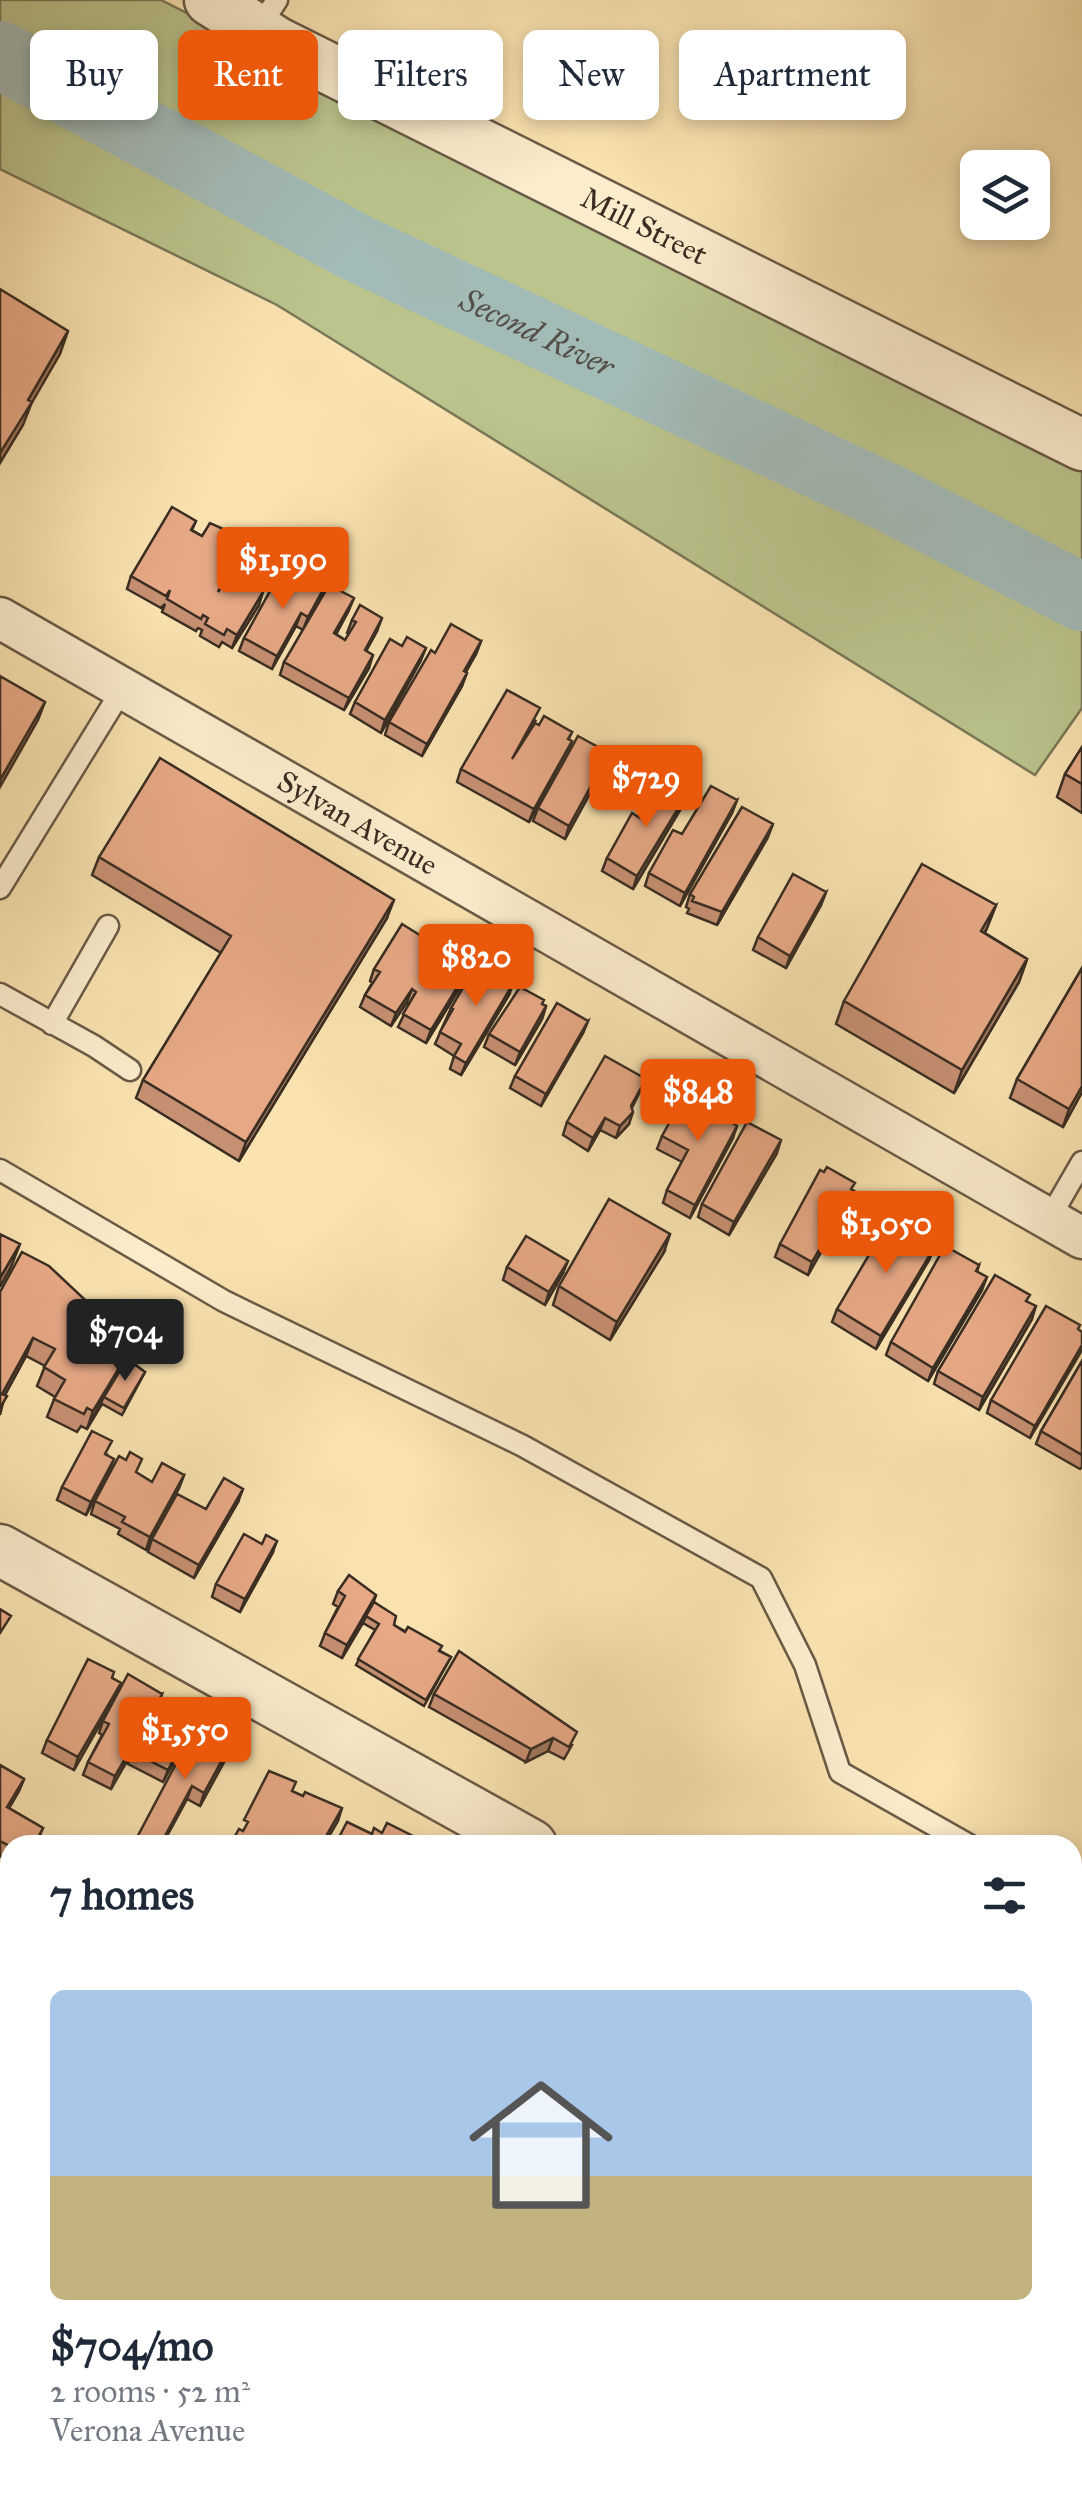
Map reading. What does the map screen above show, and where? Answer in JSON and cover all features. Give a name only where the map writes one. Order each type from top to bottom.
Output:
[{"type":"street","name":"Mill Street","points":[[210,0],[267,15],[1082,445]]},
{"type":"street","name":"Sylvan Avenue","points":[[0,618],[1066,1229]]},
{"type":"street","points":[[0,1550],[512,1835]]},
{"type":"lane","points":[[0,888],[123,688]]},
{"type":"lane","points":[[52,1024],[108,926]]},
{"type":"lane","points":[[0,994],[130,1070]]},
{"type":"lane","points":[[1066,1229],[1082,1162]]},
{"type":"lane","points":[[0,1170],[224,1301],[522,1446],[761,1578],[805,1665],[840,1772],[951,1835]]},
{"type":"green space","points":[[0,0],[161,0],[220,30],[178,30],[178,120],[318,120],[318,80],[338,90],[338,120],[397,120],[1082,468],[1082,708],[1035,775],[277,305],[0,169]]},
{"type":"building","points":[[0,289],[68,331],[28,400],[32,402],[0,453]]},
{"type":"building","points":[[172,507],[196,521],[191,530],[202,536],[210,523],[246,539],[218,592],[252,541],[273,552],[255,588],[263,592],[237,635],[227,629],[224,635],[205,624],[208,618],[203,615],[201,619],[167,599],[170,590],[166,596],[131,576]]},
{"type":"building","points":[[280,573],[303,586],[309,577],[325,586],[308,617],[301,613],[277,656],[244,638]]},
{"type":"building","points":[[329,585],[354,598],[334,633],[345,640],[356,622],[352,620],[360,605],[382,618],[365,650],[373,655],[349,698],[284,662]]},
{"type":"building","points":[[451,624],[481,641],[427,744],[389,722],[431,650],[435,653]]},
{"type":"building","points":[[407,637],[426,648],[385,720],[355,702],[390,639],[402,646]]},
{"type":"building","points":[[0,676],[45,702],[0,780]]},
{"type":"building","points":[[507,690],[540,708],[512,759],[535,723],[539,725],[544,716],[572,732],[568,739],[572,741],[534,809],[461,769]]},
{"type":"building","points":[[578,736],[609,753],[569,826],[538,808]]},
{"type":"building","points":[[1082,747],[1082,784],[1065,774]]},
{"type":"building","points":[[160,758],[394,900],[246,1142],[143,1080],[231,936],[99,857]]},
{"type":"building","points":[[658,786],[672,795],[677,786],[688,792],[637,876],[607,858],[632,813],[640,818]]},
{"type":"building","points":[[711,786],[737,800],[685,893],[649,873],[673,830],[682,834]]},
{"type":"building","points":[[742,807],[773,824],[722,912],[692,901],[694,897],[690,894]]},
{"type":"building","points":[[922,864],[996,905],[981,931],[1027,959],[962,1070],[844,1001]]},
{"type":"building","points":[[793,874],[826,892],[790,956],[758,937]]},
{"type":"building","points":[[402,924],[439,947],[445,943],[472,963],[431,1030],[403,1014],[416,992],[412,989],[396,1013],[365,995],[380,972],[374,969]]},
{"type":"building","points":[[478,962],[514,982],[466,1063],[454,1056],[461,1044],[440,1032]]},
{"type":"building","points":[[1082,968],[1082,1086],[1069,1109],[1017,1079]]},
{"type":"building","points":[[520,987],[544,1000],[542,1004],[546,1006],[520,1052],[489,1034]]},
{"type":"building","points":[[557,1003],[588,1021],[546,1094],[515,1076]]},
{"type":"building","points":[[605,1056],[646,1079],[631,1106],[633,1112],[620,1126],[605,1118],[593,1138],[567,1122]]},
{"type":"building","points":[[690,1092],[736,1116],[733,1123],[737,1126],[695,1205],[667,1190],[688,1150],[662,1136]]},
{"type":"building","points":[[747,1122],[781,1140],[734,1222],[702,1204]]},
{"type":"building","points":[[827,1167],[855,1183],[851,1189],[854,1191],[812,1262],[780,1244],[820,1170],[824,1172]]},
{"type":"building","points":[[609,1199],[670,1234],[617,1322],[559,1286]]},
{"type":"building","points":[[892,1216],[927,1236],[924,1242],[934,1248],[881,1336],[837,1309]]},
{"type":"building","points":[[0,1234],[20,1244],[0,1278]]},
{"type":"building","points":[[526,1236],[568,1261],[549,1292],[507,1267]]},
{"type":"building","points":[[945,1246],[979,1265],[976,1271],[987,1277],[933,1368],[891,1342]]},
{"type":"building","points":[[22,1252],[49,1266],[133,1345],[93,1411],[87,1408],[84,1414],[54,1399],[65,1380],[44,1367],[55,1349],[33,1338],[2,1394],[7,1396],[0,1408],[0,1292]]},
{"type":"building","points":[[995,1275],[1030,1295],[1026,1301],[1036,1306],[983,1397],[938,1371]]},
{"type":"building","points":[[1046,1306],[1080,1325],[1082,1345],[1035,1426],[991,1400]]},
{"type":"building","points":[[127,1359],[145,1372],[124,1408],[104,1397]]},
{"type":"building","points":[[1082,1361],[1082,1455],[1041,1431]]},
{"type":"building","points":[[92,1431],[112,1441],[105,1454],[114,1459],[91,1502],[62,1487]]},
{"type":"building","points":[[130,1452],[142,1459],[136,1472],[152,1482],[162,1463],[184,1475],[150,1537],[122,1522],[125,1517],[95,1501],[119,1456],[126,1460]]},
{"type":"building","points":[[224,1478],[243,1489],[199,1565],[152,1539],[177,1494],[206,1509]]},
{"type":"building","points":[[244,1534],[262,1544],[266,1535],[277,1541],[245,1599],[216,1584]]},
{"type":"building","points":[[349,1575],[376,1595],[347,1645],[325,1633],[345,1596],[338,1591]]},
{"type":"building","points":[[374,1602],[396,1616],[394,1625],[405,1632],[408,1627],[442,1646],[439,1651],[451,1657],[426,1700],[358,1659],[379,1624],[366,1616]]},
{"type":"building","points":[[0,1609],[11,1616],[0,1633]]},
{"type":"building","points":[[459,1651],[577,1732],[569,1747],[553,1738],[531,1749],[434,1694]]},
{"type":"building","points":[[88,1659],[114,1672],[112,1678],[121,1683],[78,1757],[47,1740]]},
{"type":"building","points":[[128,1674],[162,1694],[157,1704],[195,1719],[168,1770],[133,1752],[150,1716],[115,1776],[88,1762],[109,1724],[103,1721]]},
{"type":"building","points":[[196,1726],[216,1737],[219,1730],[234,1738],[204,1793],[192,1786],[165,1835],[138,1835]]},
{"type":"building","points":[[0,1765],[24,1779],[7,1807],[43,1828],[39,1835],[0,1835]]},
{"type":"building","points":[[269,1771],[296,1782],[292,1791],[303,1796],[305,1792],[342,1808],[327,1835],[236,1835],[239,1829],[243,1831],[248,1822],[244,1820]]},
{"type":"building","points":[[347,1822],[372,1834],[374,1828],[382,1833],[387,1823],[411,1835],[340,1835]]},
{"type":"waterway","name":"Second River","points":[[0,55],[355,247],[887,497],[1082,597]]}]
